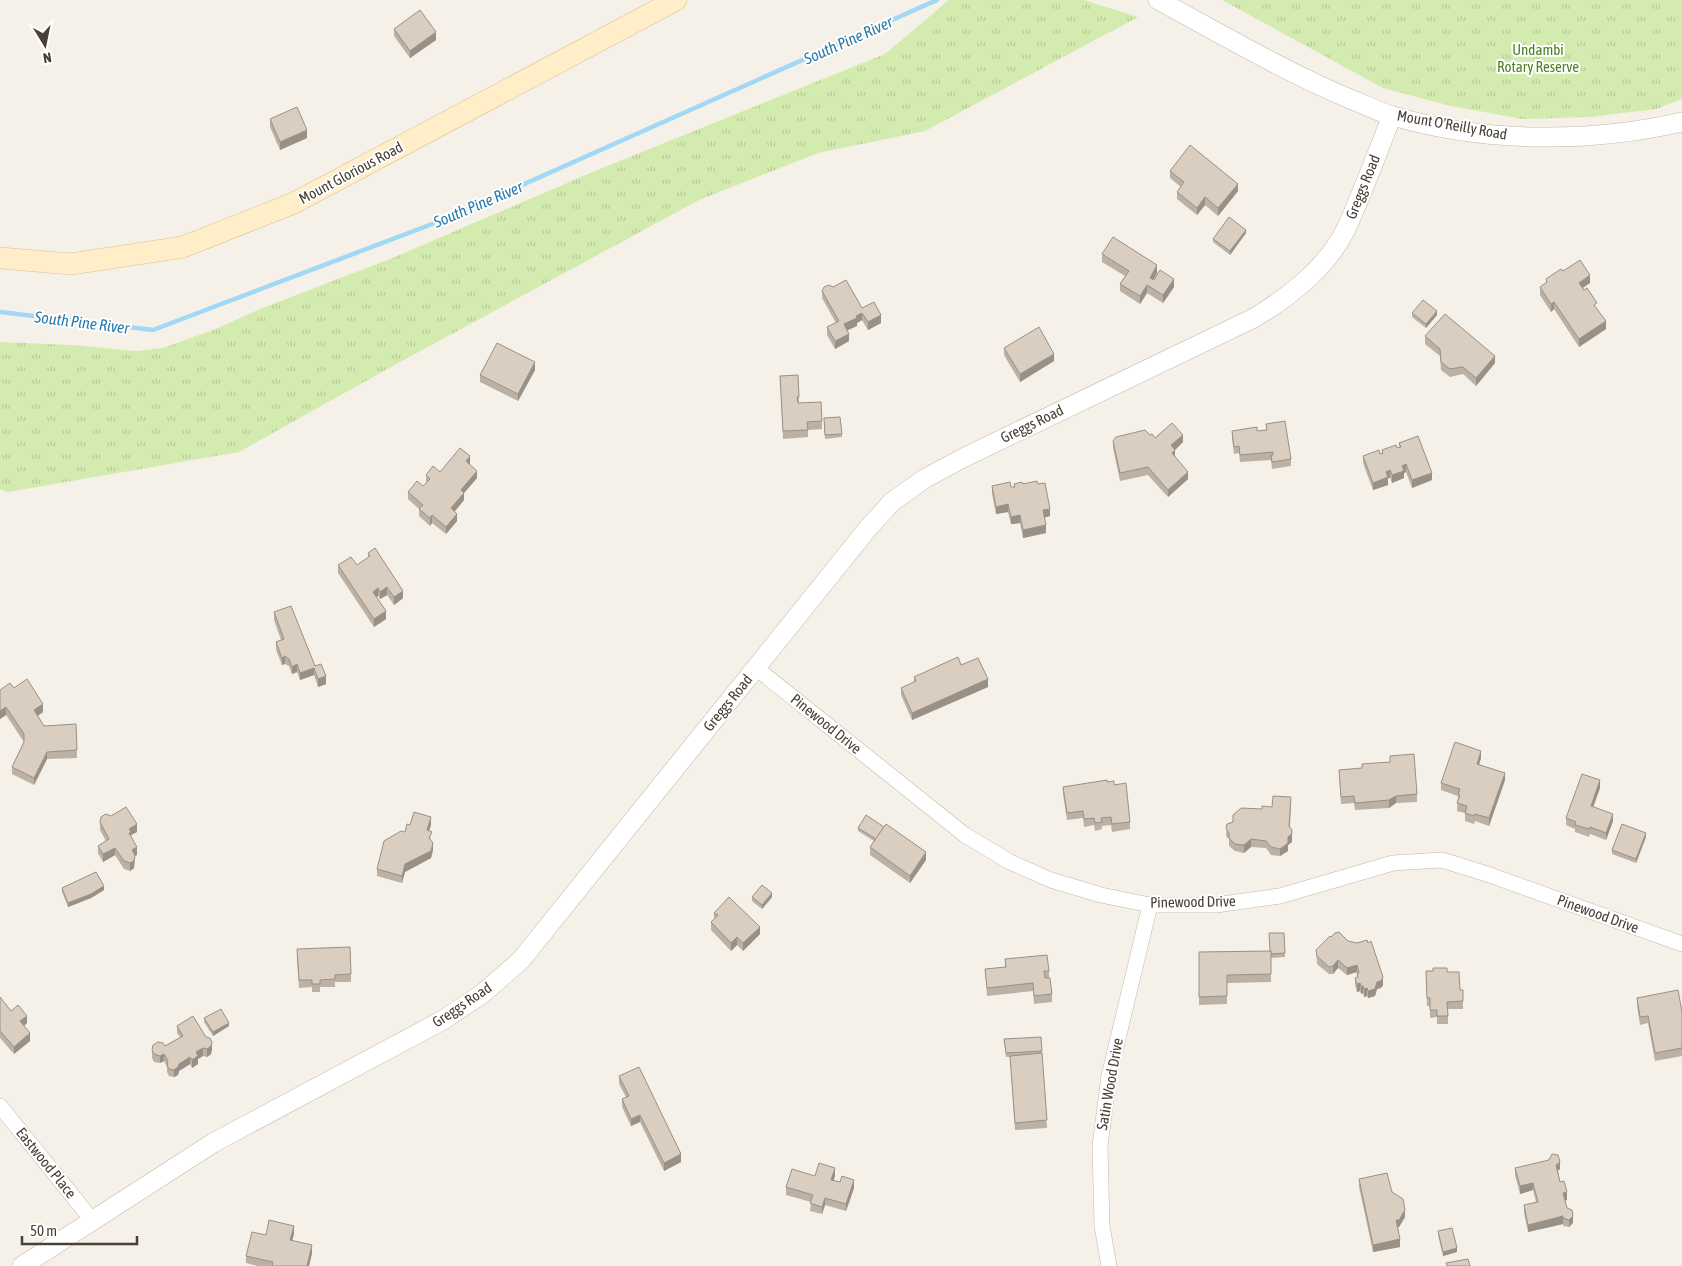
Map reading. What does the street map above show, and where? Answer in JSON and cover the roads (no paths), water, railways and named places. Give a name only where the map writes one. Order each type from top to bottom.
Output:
[{"type":"main road","name":"Mount Glorious Road","points":[[0,258],[71,264],[183,247],[294,203],[676,0]]},
{"type":"street","name":"Mount O'Reilly Road","points":[[1158,0],[1315,84],[1392,116],[1461,130],[1520,136],[1559,137],[1604,135],[1648,130],[1682,122]]},
{"type":"street","name":"Greggs Road","points":[[22,1266],[213,1143],[443,1020],[482,994],[521,960],[892,502],[924,479],[964,457],[1254,318],[1284,299],[1314,271],[1332,250],[1345,229],[1392,116]]},
{"type":"street","name":"Pinewood Drive","points":[[756,668],[965,835],[1010,862],[1050,880],[1102,895],[1150,905],[1216,905],[1280,896],[1394,863],[1442,860],[1496,877],[1682,944]]},
{"type":"street","name":"Satin Wood Drive","points":[[1109,1266],[1102,1226],[1100,1146],[1109,1076],[1150,905]]},
{"type":"street","name":"Eastwood Place","points":[[0,1106],[92,1220]]},
{"type":"waterway","name":"South Pine River","points":[[0,312],[153,330],[448,218],[937,0]]},
{"type":"park label","name":"Undambi Rotary Reserve","points":[[1538,58]]}]
